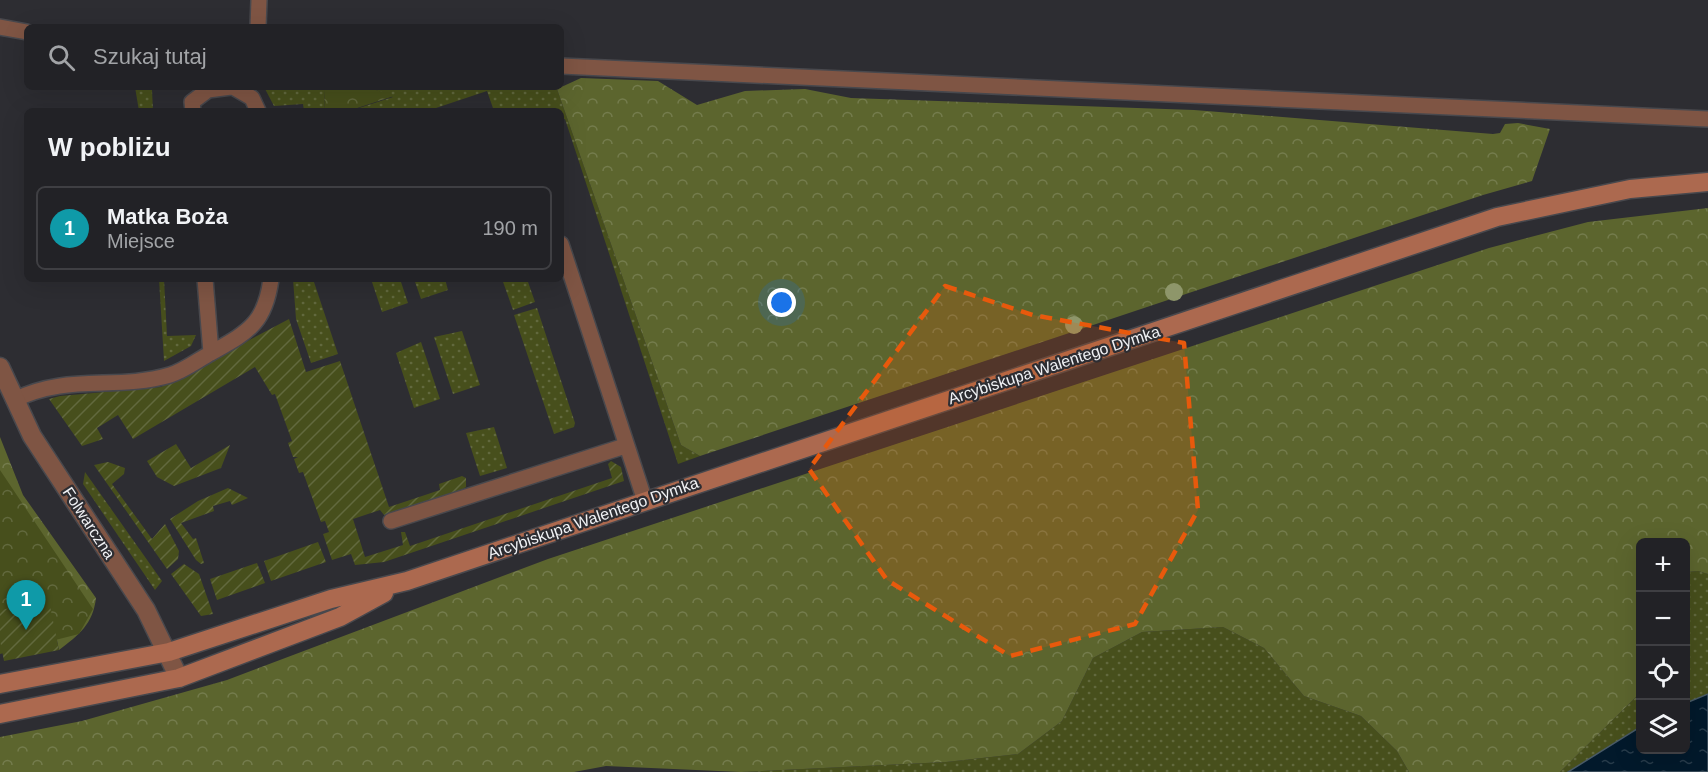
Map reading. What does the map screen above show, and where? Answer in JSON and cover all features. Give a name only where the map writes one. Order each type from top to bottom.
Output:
[{"type":"street","name":"Arcybiskupa Walentego Dymka","points":[[0,684],[169,652],[331,599],[407,581],[1497,217],[1630,189],[1708,182]]},
{"type":"street","name":"Folwarczna","points":[[0,367],[32,436],[147,610],[169,652],[179,678]]},
{"type":"street","name":"Arcybiskupa Walentego Dymka","points":[[0,714],[179,678],[340,617],[407,581]]},
{"type":"lane","points":[[258,24],[259,0]]},
{"type":"lane","points":[[0,27],[24,31]]},
{"type":"lane","points":[[564,66],[1708,119]]},
{"type":"lane","points":[[193,108],[192,102],[208,90]]},
{"type":"lane","points":[[237,90],[252,98],[257,108]]},
{"type":"lane","points":[[564,252],[645,501]]},
{"type":"lane","points":[[206,282],[211,353]]},
{"type":"lane","points":[[14,400],[50,385],[147,380],[172,375],[255,325],[266,305],[270,282]]},
{"type":"lane","points":[[391,521],[626,446]]},
{"type":"highlighted area","points":[[945,286],[1033,315],[1184,343],[1198,510],[1135,624],[1010,656],[887,580],[809,469]]},
{"type":"green space","points":[[581,78],[658,81],[697,105],[745,91],[805,89],[851,98],[1194,110],[1493,134],[1500,133],[1505,124],[1518,123],[1550,129],[1532,181],[1483,195],[700,456],[681,445],[557,90],[564,90],[564,86]]},
{"type":"green space","points":[[136,90],[152,90],[153,108],[138,108]]},
{"type":"green space","points":[[266,90],[324,90],[325,108],[304,108],[303,104],[274,106]]},
{"type":"green space","points":[[324,90],[376,90],[394,96],[357,108],[325,108]]},
{"type":"green space","points":[[376,90],[557,90],[564,108],[493,108],[487,91],[436,108],[359,108],[393,97]]},
{"type":"green space","points":[[564,109],[681,445],[700,456],[678,464],[565,119]]},
{"type":"green space","points":[[1708,208],[1708,574],[1690,572],[1690,538],[1636,538],[1636,697],[1560,772],[1409,772],[1397,751],[1361,716],[1304,696],[1264,648],[1223,627],[1142,632],[1093,658],[1062,721],[1018,754],[946,762],[741,772],[606,766],[574,772],[0,772],[0,737],[82,721],[227,680],[548,559],[1489,248],[1588,222]]},
{"type":"green space","points":[[159,282],[164,282],[167,336],[196,335],[191,346],[164,361]]},
{"type":"green space","points":[[293,282],[314,282],[338,354],[311,363],[296,319]]},
{"type":"green space","points":[[372,282],[401,282],[408,303],[382,312]]},
{"type":"green space","points":[[415,282],[446,282],[448,290],[421,299]]},
{"type":"green space","points":[[503,282],[528,282],[535,302],[513,310]]},
{"type":"green space","points":[[537,308],[575,423],[574,427],[554,434],[514,315]]},
{"type":"green space","points":[[289,319],[306,372],[340,361],[389,507],[440,490],[439,484],[462,476],[466,478],[466,487],[463,489],[384,515],[380,510],[353,519],[365,557],[403,545],[401,532],[405,532],[410,546],[612,478],[608,464],[611,461],[621,467],[624,481],[384,562],[355,565],[351,554],[332,560],[323,534],[329,532],[325,521],[321,522],[303,472],[299,473],[294,459],[298,457],[293,457],[288,443],[292,441],[275,394],[272,395],[255,367],[133,439],[118,415],[97,428],[103,439],[82,446],[49,399],[60,396],[161,387]]},
{"type":"green space","points":[[462,331],[480,385],[453,394],[434,337]]},
{"type":"green space","points":[[421,342],[440,399],[414,408],[396,353]]},
{"type":"green space","points":[[494,427],[507,468],[480,476],[466,433]]},
{"type":"green space","points":[[0,437],[23,495],[96,598],[92,615],[84,628],[59,650],[49,601],[0,610]]},
{"type":"green space","points":[[176,444],[191,468],[230,445],[221,468],[174,486],[157,477],[147,461]]},
{"type":"green space","points":[[108,462],[125,468],[124,474],[112,484],[152,539],[165,524],[179,551],[178,559],[167,569],[94,465]]},
{"type":"green space","points":[[0,470],[93,609],[79,634],[0,654]]},
{"type":"green space","points":[[85,472],[162,581],[155,590],[83,484]]},
{"type":"green space","points":[[228,488],[248,498],[232,505],[230,501],[213,506],[214,511],[181,523],[193,539],[196,538],[204,563],[201,564],[196,560],[170,519],[198,501]]},
{"type":"green space","points":[[318,542],[326,562],[271,581],[264,561]]},
{"type":"green space","points":[[257,563],[265,583],[217,600],[210,579]]},
{"type":"green space","points":[[184,564],[199,574],[213,614],[201,616],[171,574]]},
{"type":"green space","points":[[1690,572],[1708,574],[1708,772],[1560,772],[1636,697],[1636,754],[1690,754]]},
{"type":"green space","points":[[49,601],[59,650],[4,661],[0,640],[0,610]]},
{"type":"green space","points":[[1223,627],[1264,648],[1304,696],[1361,716],[1397,751],[1409,772],[741,772],[946,762],[1018,754],[1062,721],[1093,658],[1142,632]]},
{"type":"water","points":[[1708,694],[1708,772],[1568,772],[1636,730],[1636,754],[1690,754],[1690,701]]},
{"type":"place","name":"Matka Boża","points":[[26,630]]}]
